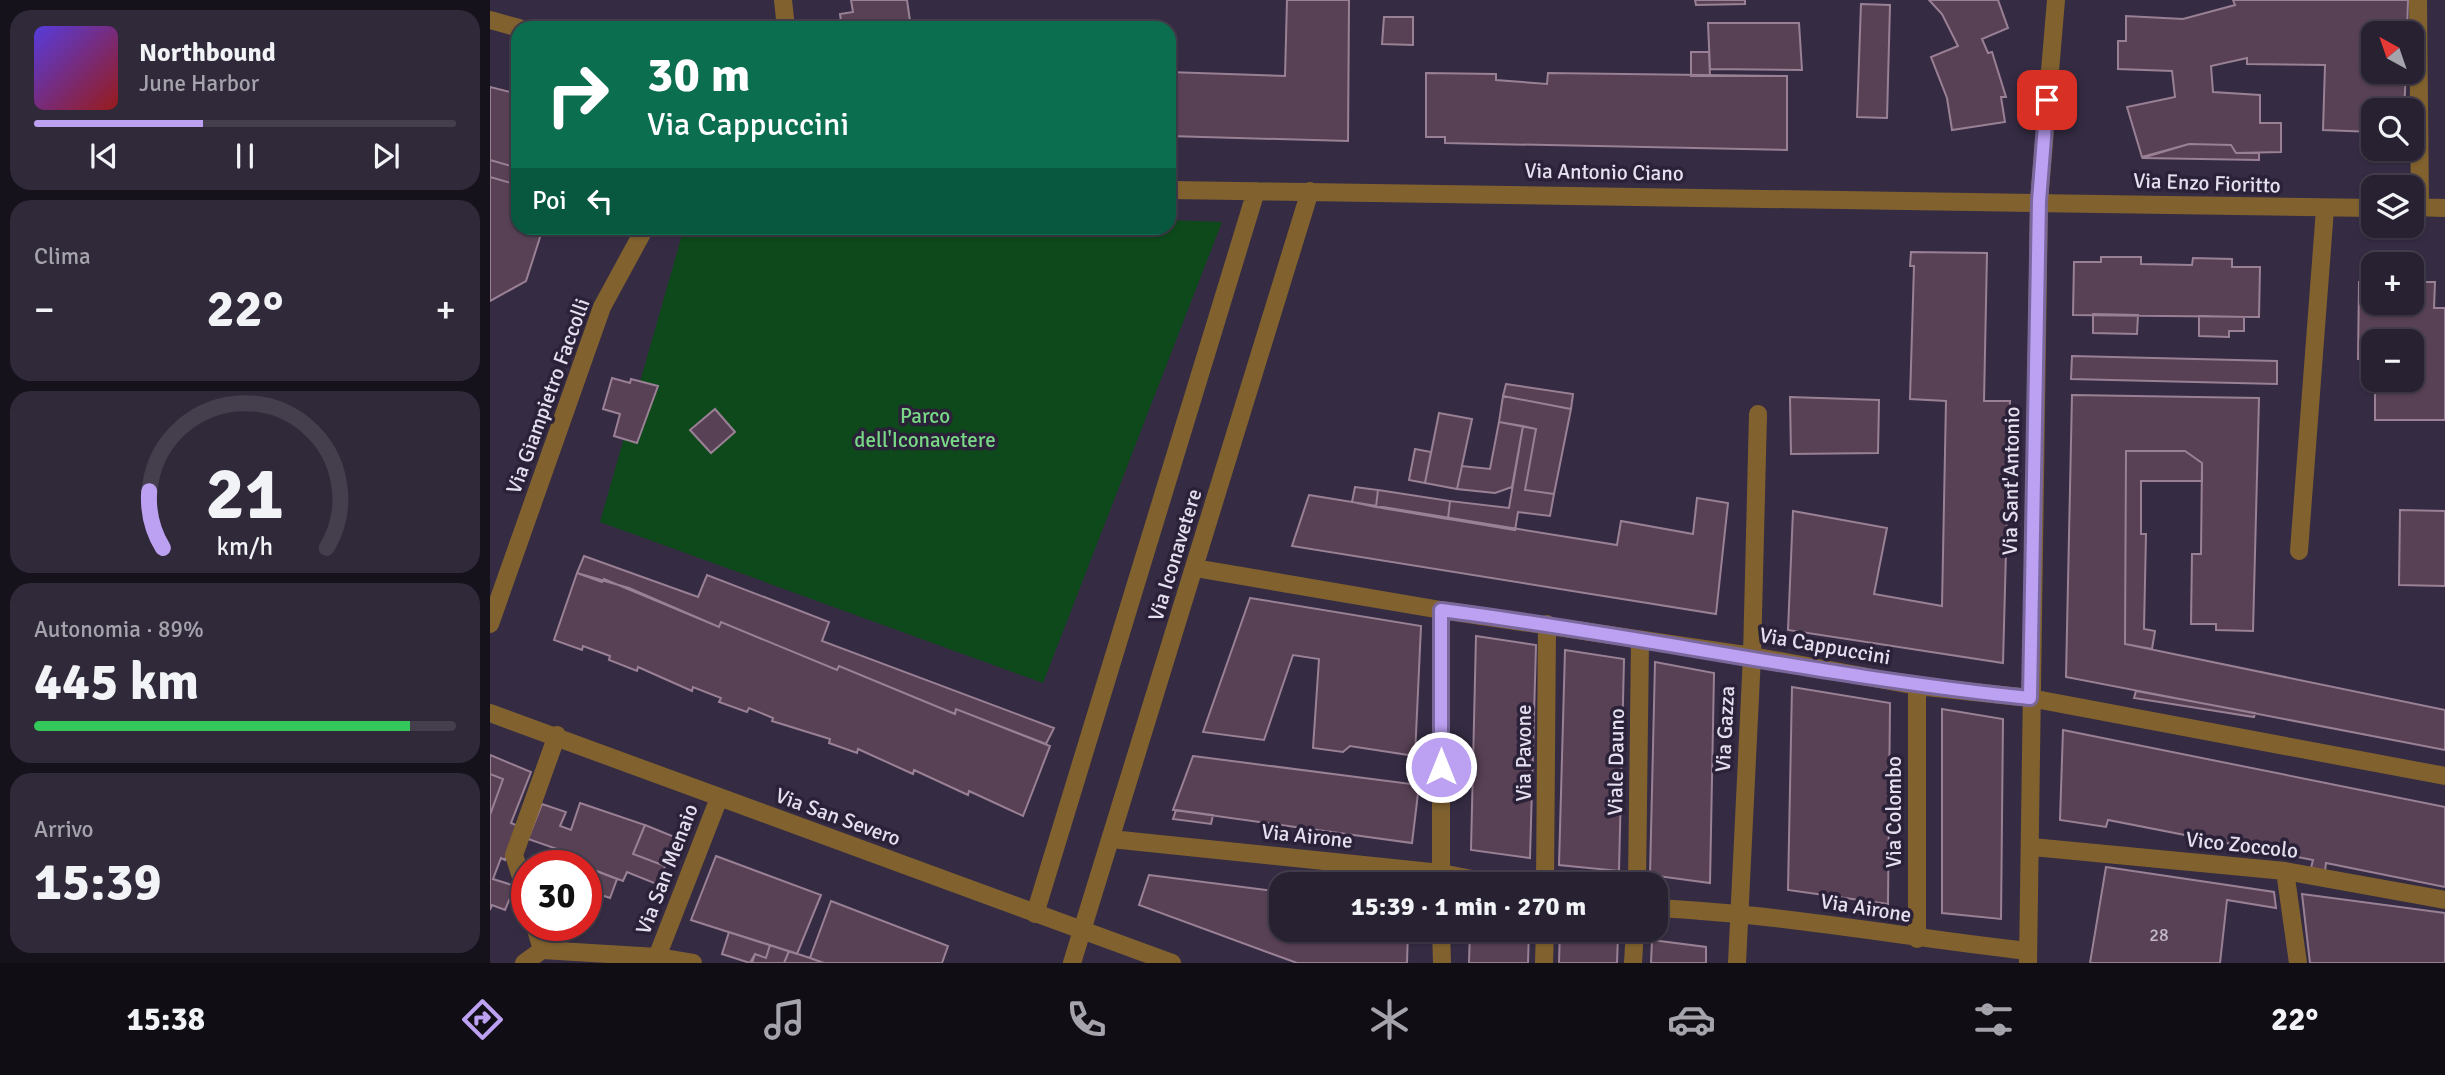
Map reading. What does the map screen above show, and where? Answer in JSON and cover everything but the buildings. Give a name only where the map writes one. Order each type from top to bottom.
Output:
[{"type":"street","points":[[783,0],[785,21]]},
{"type":"street","name":"Via Sant'Antonio","points":[[2028,957],[2032,847],[2030,698],[2039,201],[2056,0]]},
{"type":"street","points":[[2416,175],[2418,0]]},
{"type":"street","points":[[490,20],[511,26]]},
{"type":"street","name":"Via Antonio Ciano","points":[[1176,190],[2039,201]]},
{"type":"street","name":"Via Iconavetere","points":[[1035,914],[1256,191]]},
{"type":"street","name":"Via Iconavetere","points":[[1072,963],[1310,191]]},
{"type":"street","name":"Via Enzo Fioritto","points":[[2039,201],[2361,208]]},
{"type":"street","points":[[2424,207],[2445,208]]},
{"type":"street","points":[[2299,551],[2325,208]]},
{"type":"street","name":"Via Giampietro Faccolli","points":[[490,624],[602,307],[641,235]]},
{"type":"street","name":"Via Gazza","points":[[1737,963],[1752,656],[1758,414]]},
{"type":"street","name":"Via Cappuccini","points":[[1195,568],[1441,610],[1752,656],[1917,686],[2030,698],[2445,776]]},
{"type":"street","points":[[1441,610],[1441,872]]},
{"type":"street","name":"Via Pavone","points":[[1545,872],[1547,624]]},
{"type":"street","name":"Viale Dauno","points":[[1637,872],[1640,640]]},
{"type":"street","name":"Via Colombo","points":[[1917,686],[1917,939]]},
{"type":"street","name":"Via San Severo","points":[[490,713],[1172,963]]},
{"type":"street","points":[[516,850],[557,736]]},
{"type":"street","name":"Via San Menaio","points":[[657,957],[719,798]]},
{"type":"street","name":"Via Airone","points":[[1111,839],[1390,872]]},
{"type":"street","name":"Vico Zoccolo","points":[[2032,847],[2286,871],[2445,900]]},
{"type":"street","points":[[2286,871],[2298,963]]},
{"type":"street","name":"Via Airone","points":[[1668,909],[1738,912],[2028,957]]},
{"type":"street","points":[[539,941],[542,950]]},
{"type":"street","points":[[1441,942],[1442,963]]},
{"type":"street","points":[[1544,963],[1545,942]]},
{"type":"street","points":[[1633,963],[1634,942]]},
{"type":"street","points":[[524,963],[542,950],[657,957],[693,963]]},
{"type":"green space","name":"Parco dell'Iconavetere","points":[[1176,220],[1222,222],[1043,683],[600,522],[682,235],[1176,235]]},
{"type":"route","points":[[1441,767],[1441,610],[1752,656],[1917,686],[2030,698],[2039,201],[2047,100]]}]
